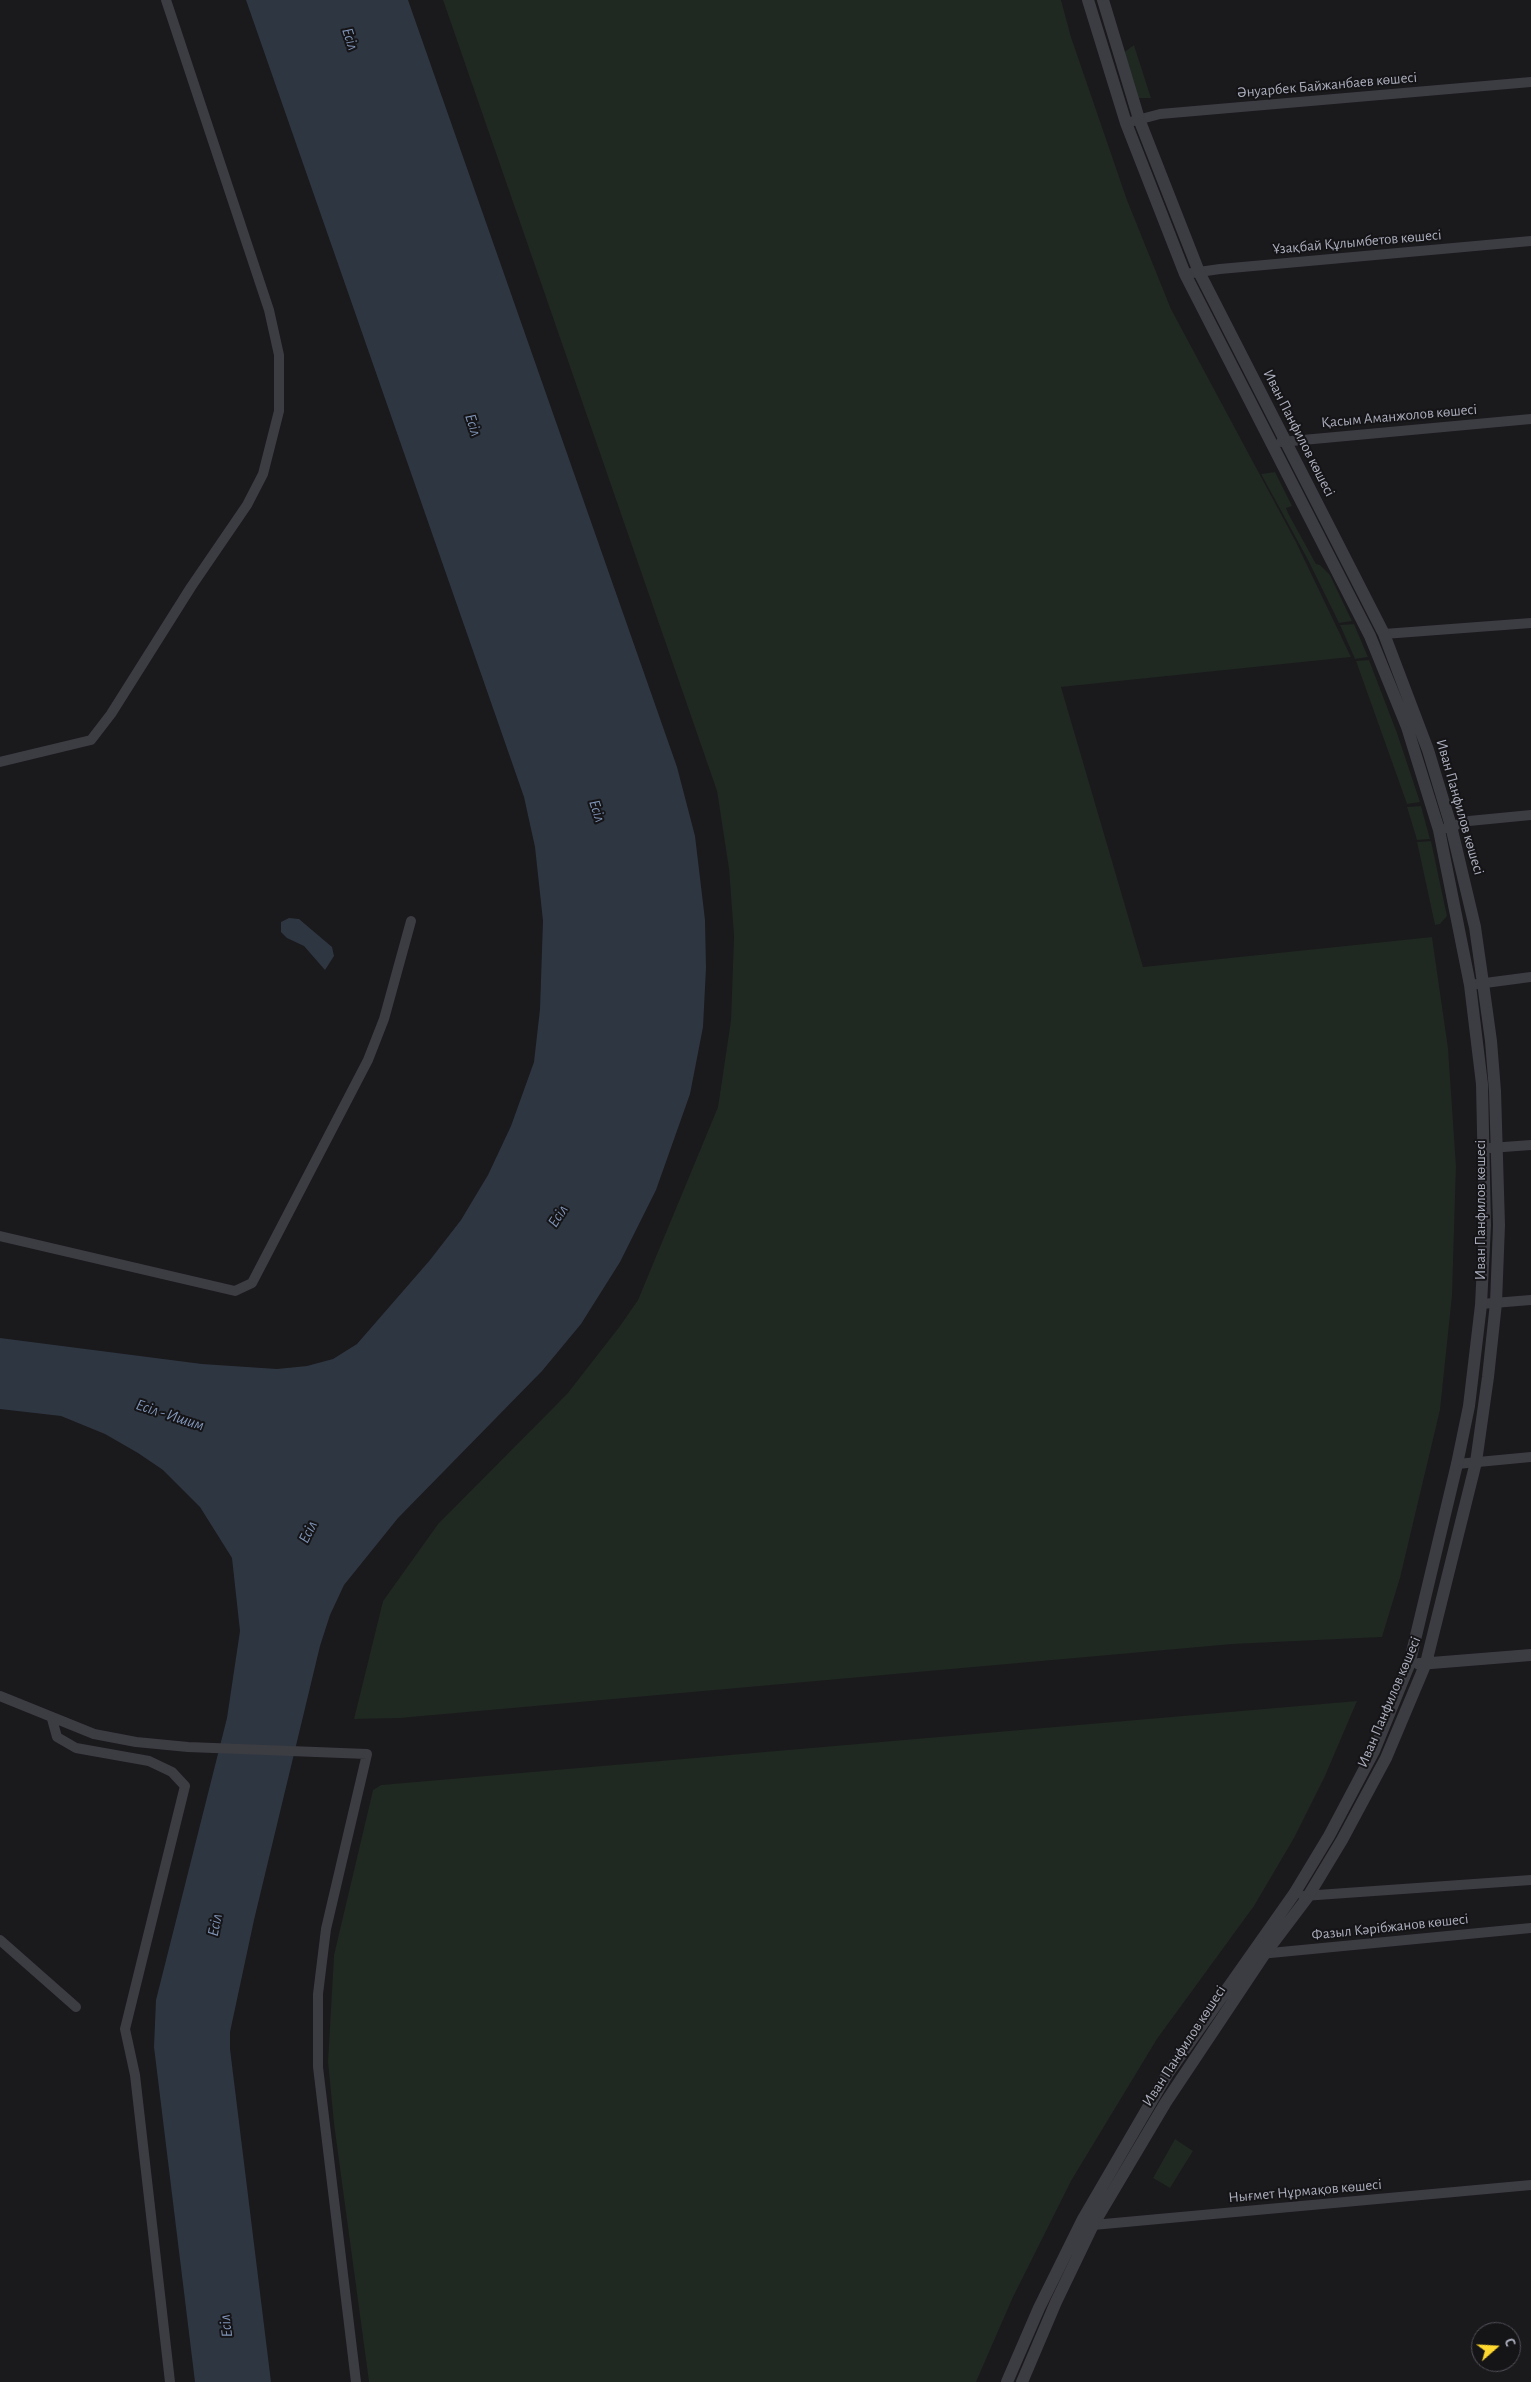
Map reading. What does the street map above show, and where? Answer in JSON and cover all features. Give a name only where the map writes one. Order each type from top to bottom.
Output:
[{"type":"street","points":[[0,762],[92,740],[111,714],[191,587],[247,505],[263,474],[279,411],[279,355],[269,310],[166,0]]},
{"type":"street","name":"Иван Панфилов көшесі","points":[[1088,0],[1126,123],[1185,274],[1270,444],[1329,554],[1370,636],[1445,828]]},
{"type":"street","name":"Иван Панфилов көшесі","points":[[1007,2382],[1039,2308],[1088,2222],[1168,2073],[1258,1954],[1307,1898],[1342,1840],[1386,1758],[1426,1663],[1476,1462],[1496,1303],[1498,1225],[1491,1148],[1482,1084],[1476,984],[1428,750],[1384,634],[1199,272],[1139,119],[1103,0]]},
{"type":"street","name":"Әнуарбек Байжанбаев көшесі","points":[[1126,123],[1160,114],[1531,82]]},
{"type":"street","name":"Ұзақбай Құлымбетов көшесі","points":[[1185,274],[1531,241]]},
{"type":"street","name":"Қасым Аманжолов көшесі","points":[[1270,444],[1284,441],[1531,419]]},
{"type":"street","points":[[1384,634],[1531,623]]},
{"type":"street","points":[[1445,828],[1469,821],[1531,815]]},
{"type":"street","points":[[0,1236],[235,1291],[252,1283],[368,1060],[384,1019],[411,921]]},
{"type":"street","points":[[1476,984],[1531,977]]},
{"type":"street","points":[[1491,1148],[1531,1145]]},
{"type":"street","name":"Иван Панфилов көшесі","points":[[1258,1954],[1329,1836],[1374,1751],[1409,1665],[1469,1406],[1481,1304],[1491,1148]]},
{"type":"street","points":[[1481,1304],[1531,1300]]},
{"type":"street","points":[[1457,1464],[1531,1457]]},
{"type":"street","points":[[1409,1665],[1529,1654]]},
{"type":"street","points":[[0,1696],[52,1719],[94,1734],[136,1742],[188,1747],[368,1754],[326,1929],[318,1994],[318,2067],[356,2382]]},
{"type":"street","points":[[52,1719],[57,1737],[76,1748],[149,1761],[172,1772],[185,1786],[125,2030],[135,2075],[170,2382]]},
{"type":"street","points":[[1294,1894],[1307,1898],[1531,1880]]},
{"type":"street","name":"Фазыл Кәрібжанов көшесі","points":[[1258,1954],[1531,1928]]},
{"type":"street","points":[[0,1940],[76,2007]]},
{"type":"street","name":"Нығмет Нұрмақов көшесі","points":[[1088,2222],[1531,2185]]},
{"type":"street","name":"Иван Панфилов көшесі","points":[[1022,2382],[1088,2222]]},
{"type":"shaded area","points":[[443,0],[1061,0],[1071,37],[1127,200],[1171,309],[1296,542],[1351,657],[1061,687],[1143,967],[1432,937],[1448,1048],[1456,1166],[1452,1296],[1440,1410],[1400,1578],[1382,1637],[1233,1644],[400,1718],[354,1719],[383,1601],[438,1524],[567,1394],[638,1300],[718,1107],[731,1020],[734,936],[729,869],[717,791]]},
{"type":"shaded area","points":[[1134,45],[1151,98],[1137,98],[1123,53]]},
{"type":"shaded area","points":[[1275,472],[1292,506],[1286,508],[1288,513],[1316,564],[1320,565],[1330,575],[1352,621],[1339,623],[1308,560],[1261,474]]},
{"type":"shaded area","points":[[1354,624],[1368,657],[1355,659],[1340,625]]},
{"type":"shaded area","points":[[1369,660],[1397,733],[1420,802],[1407,804],[1356,661]]},
{"type":"shaded area","points":[[1421,806],[1430,839],[1417,840],[1407,807]]},
{"type":"shaded area","points":[[1431,841],[1447,916],[1440,924],[1435,925],[1417,842]]},
{"type":"shaded area","points":[[1357,1701],[1325,1776],[1294,1838],[1254,1906],[1157,2039],[1071,2181],[1013,2297],[976,2382],[369,2382],[334,2124],[328,2062],[334,1955],[373,1790],[381,1785]]},
{"type":"shaded area","points":[[1175,2139],[1193,2151],[1170,2188],[1153,2178]]},
{"type":"water","points":[[246,0],[408,0],[677,767],[695,836],[705,920],[706,968],[703,1027],[690,1094],[656,1190],[620,1262],[581,1324],[542,1371],[398,1518],[344,1585],[330,1615],[320,1646],[254,1920],[230,2032],[230,2049],[271,2382],[195,2382],[154,2047],[156,2000],[227,1718],[240,1631],[232,1558],[200,1507],[163,1470],[138,1453],[105,1434],[61,1416],[0,1409],[0,1338],[202,1364],[277,1369],[307,1366],[333,1359],[357,1344],[430,1260],[461,1220],[488,1175],[511,1126],[534,1062],[540,1009],[543,921],[535,847],[524,797]]},
{"type":"water","points":[[289,918],[299,919],[332,947],[334,956],[325,970],[304,946],[287,938],[281,932],[281,922]]},
{"type":"water label","name":"Есіл","points":[[350,39]]},
{"type":"water label","name":"Есіл","points":[[473,425]]},
{"type":"water label","name":"Есіл","points":[[597,811]]},
{"type":"water label","name":"Есіл","points":[[558,1216]]},
{"type":"water label","name":"Есіл - Ишим","points":[[170,1415]]},
{"type":"water label","name":"Есіл","points":[[308,1532]]},
{"type":"water label","name":"Есіл","points":[[215,1925]]},
{"type":"water label","name":"Есіл","points":[[226,2326]]}]
